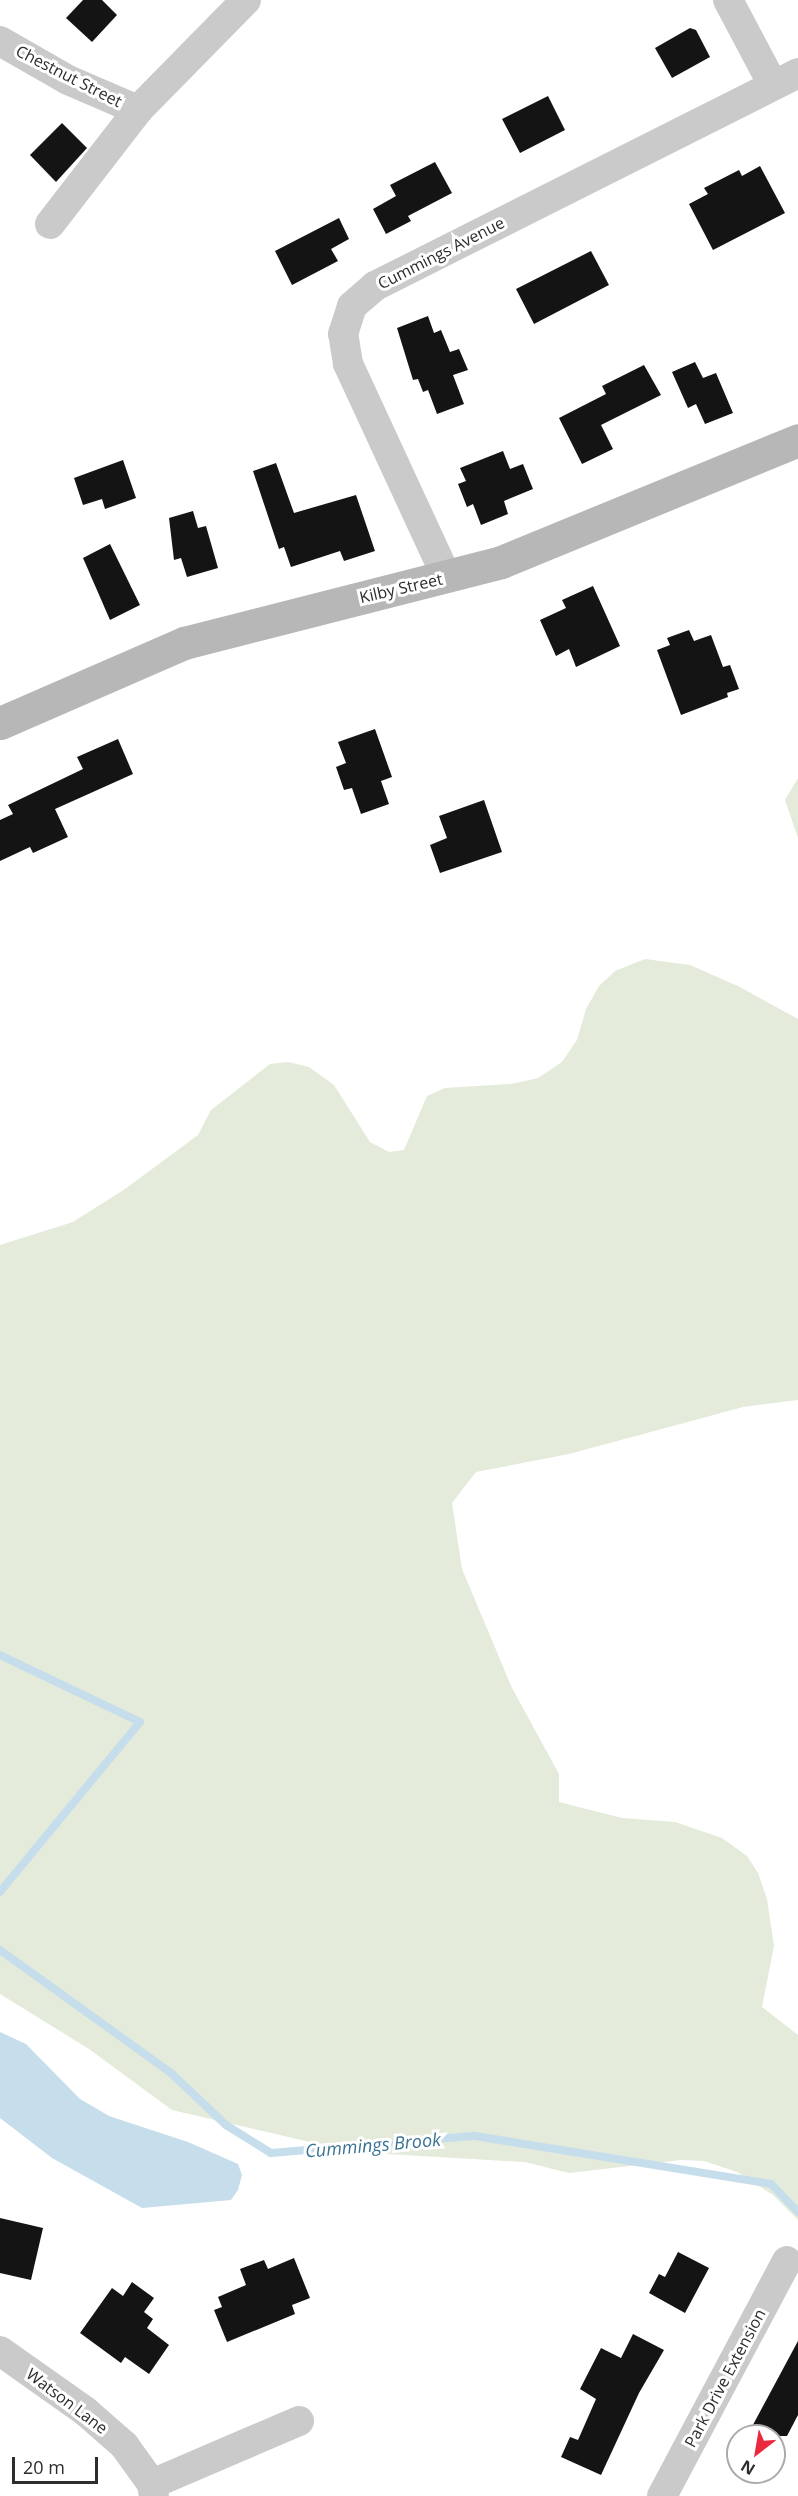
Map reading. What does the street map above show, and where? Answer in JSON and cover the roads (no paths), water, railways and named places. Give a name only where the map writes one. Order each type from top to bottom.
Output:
[{"type":"street","points":[[50,224],[138,110],[246,0]]},
{"type":"street","points":[[728,0],[786,79]]},
{"type":"street","name":"Chestnut Street","points":[[0,41],[68,80],[138,110]]},
{"type":"street","name":"Cummings Avenue","points":[[447,578],[348,364],[343,334],[352,306],[375,286],[786,79]]},
{"type":"street","name":"Kilby Street","points":[[0,723],[184,643],[447,578],[546,544],[798,440]]},
{"type":"street","name":"Park Drive Extension","points":[[662,2496],[787,2261]]},
{"type":"street","name":"Watson Lane","points":[[0,2351],[85,2411],[124,2445],[153,2490],[300,2421]]},
{"type":"water","points":[[0,2032],[26,2044],[80,2099],[109,2116],[188,2142],[238,2164],[242,2175],[238,2190],[231,2200],[142,2208],[52,2158],[0,2118]]},
{"type":"waterway","name":"Cummings Brook","points":[[0,1655],[140,1722],[0,1892]]},
{"type":"waterway","name":"Cummings Brook","points":[[0,1950],[171,2073],[226,2125],[271,2153],[475,2136],[771,2184],[798,2212]]}]
